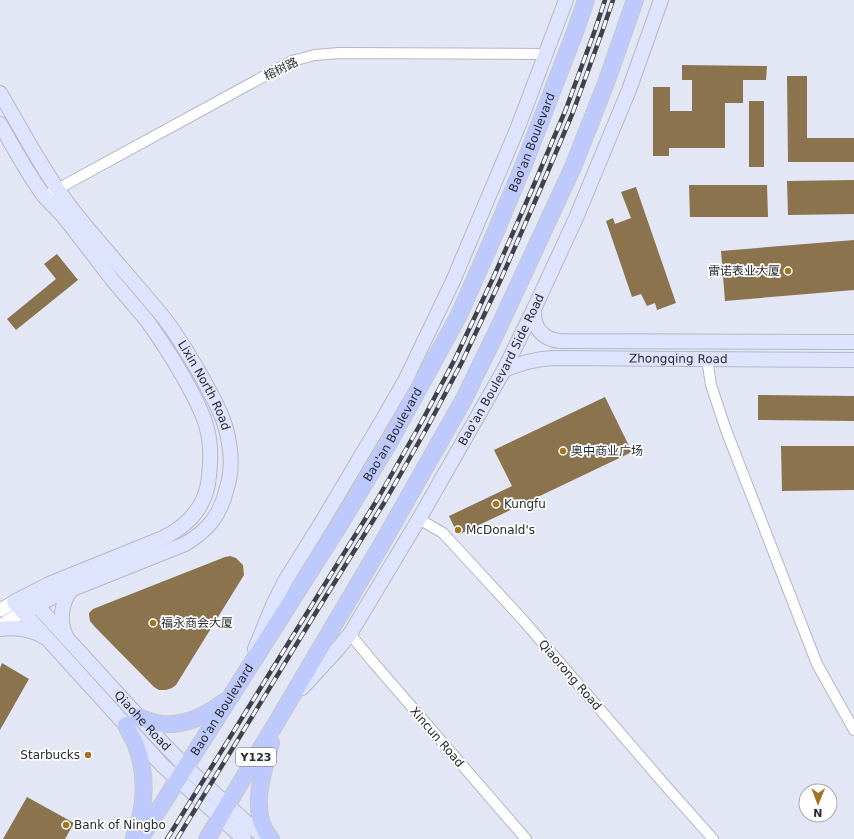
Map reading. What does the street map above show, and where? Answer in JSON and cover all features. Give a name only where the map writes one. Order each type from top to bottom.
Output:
[{"type":"main road","points":[[243,677],[273,605],[285,581],[406,379],[450,288],[518,127],[566,0]]},
{"type":"main road","name":"Bao'an Boulevard","points":[[140,839],[337,529],[389,443],[458,315],[496,231],[526,159],[586,0]]},
{"type":"main road","points":[[285,708],[464,399],[573,167],[606,83],[635,0]]},
{"type":"main road","name":"Bao'an Boulevard Side Road","points":[[285,708],[350,634],[419,519],[504,370],[576,218],[626,97],[661,0]]},
{"type":"main road","name":"Lixin North Road","points":[[0,93],[44,169],[57,188],[100,243],[165,319],[190,356],[217,406],[230,444],[229,478],[226,494],[217,515],[203,532],[184,544],[70,590],[32,600]]},
{"type":"main road","name":"Lixin North Road","points":[[0,124],[33,180],[45,197],[62,215],[148,323],[176,364],[194,395],[201,411],[206,426],[211,456],[209,483],[205,495],[200,507],[184,525],[163,538],[59,580],[32,600],[18,607]]},
{"type":"main road","name":"Zhongqing Road","points":[[534,309],[534,317],[539,330],[553,340],[560,341],[854,342]]},
{"type":"main road","points":[[631,341],[631,359]]},
{"type":"main road","name":"Zhongqing Road","points":[[504,370],[531,360],[543,358],[854,360]]},
{"type":"main road","points":[[67,638],[63,627],[62,611],[66,597],[70,590]]},
{"type":"main road","name":"Qiaohe Road","points":[[32,600],[67,638],[132,721],[162,765],[182,773],[224,811],[266,839]]},
{"type":"main road","name":"Qiaohe Road","points":[[18,607],[48,639],[132,721]]},
{"type":"main road","points":[[0,628],[24,630],[37,633],[48,639]]},
{"type":"main road","points":[[134,839],[139,826],[144,784],[132,721],[163,724],[186,722],[206,714],[230,698]]},
{"type":"main road","name":"Y123","points":[[224,811],[285,708]]},
{"type":"main road","points":[[271,839],[262,826],[259,797],[263,773],[275,726]]},
{"type":"main road","points":[[207,839],[224,811]]},
{"type":"main road","name":"Qiaohe Road","points":[[224,811],[244,839]]},
{"type":"street","name":"榕树路","points":[[45,197],[57,188],[292,61],[315,55],[339,53],[546,54]]},
{"type":"street","points":[[707,359],[711,385],[726,430],[817,664],[854,730]]},
{"type":"street","name":"Qiaorong Road","points":[[419,519],[443,533],[523,620],[713,839]]},
{"type":"street","points":[[0,610],[18,607]]},
{"type":"street","points":[[0,628],[18,607]]},
{"type":"street","name":"Xincun Road","points":[[350,634],[526,839]]},
{"type":"building","points":[[682,65],[767,66],[766,80],[743,80],[743,103],[725,103],[725,148],[669,148],[669,156],[653,156],[653,87],[670,87],[670,111],[692,111],[692,80],[682,80]]},
{"type":"building","points":[[787,76],[807,76],[807,138],[854,138],[854,162],[788,162]]},
{"type":"building","points":[[749,101],[764,101],[764,167],[749,167]]},
{"type":"building","points":[[854,180],[854,214],[788,215],[787,181]]},
{"type":"building","points":[[689,185],[767,185],[768,217],[690,217]]},
{"type":"building","points":[[636,187],[676,303],[657,310],[655,303],[647,306],[641,294],[632,297],[606,221],[613,218],[615,224],[631,218],[621,192]]},
{"type":"building","name":"雷诺表业大厦","points":[[854,240],[854,290],[725,301],[721,251]]},
{"type":"building","points":[[57,254],[78,280],[16,330],[7,319],[56,279],[44,264]]},
{"type":"building","points":[[758,395],[854,396],[854,421],[758,420]]},
{"type":"building","name":"奥中商业广场","points":[[605,397],[632,452],[458,535],[449,516],[512,486],[494,450]]},
{"type":"building","points":[[781,446],[854,446],[854,490],[782,491]]},
{"type":"building","name":"福永商会大厦","points":[[230,556],[236,558],[243,565],[244,575],[176,685],[172,688],[159,690],[154,687],[90,621],[89,613],[93,609]]},
{"type":"building","points":[[2,663],[29,679],[0,730],[0,668]]},
{"type":"building","points":[[27,797],[74,823],[65,839],[3,839]]},
{"type":"railway","points":[[167,839],[377,500],[421,423],[455,359],[494,276],[566,109],[605,0]]},
{"type":"railway","points":[[177,839],[384,503],[428,426],[462,362],[501,279],[573,112],[613,0]]},
{"type":"place","name":"雷诺表业大厦","points":[[788,271]]},
{"type":"place","name":"奥中商业广场","points":[[563,451]]},
{"type":"place","name":"Kungfu","points":[[496,504]]},
{"type":"place","name":"McDonald's","points":[[458,530]]},
{"type":"place","name":"福永商会大厦","points":[[153,623]]},
{"type":"place","name":"Starbucks","points":[[88,755]]},
{"type":"place","name":"Bank of Ningbo","points":[[66,825]]}]
